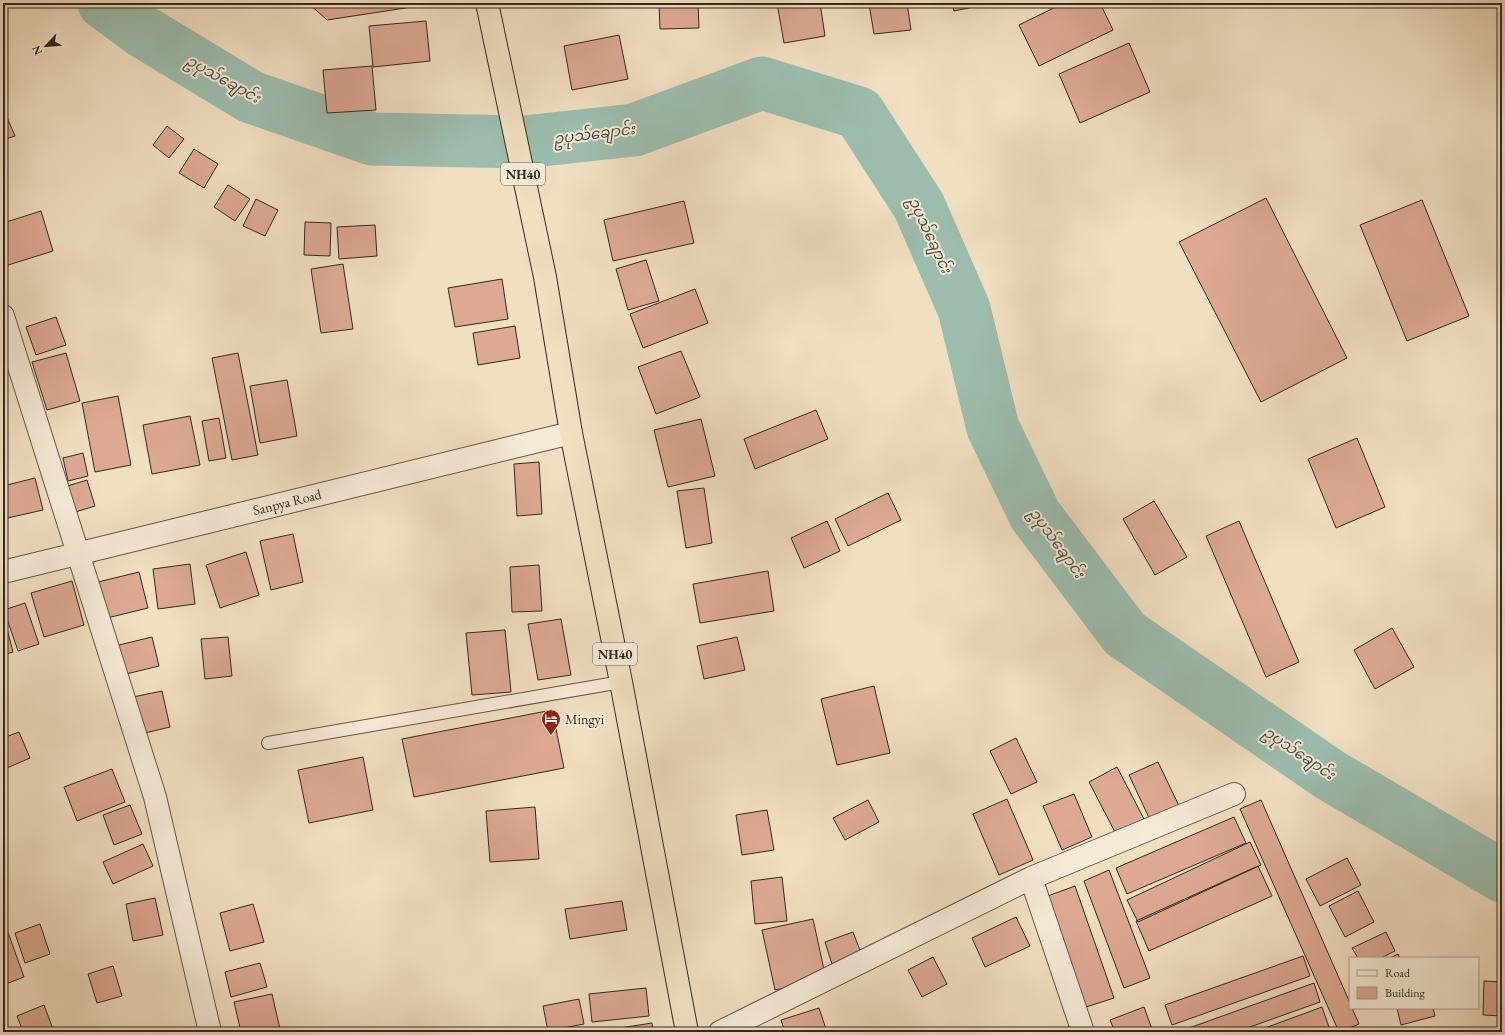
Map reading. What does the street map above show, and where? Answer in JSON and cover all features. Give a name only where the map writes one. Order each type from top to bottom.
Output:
[{"type":"highway","name":"NH40","points":[[487,3],[545,276],[571,433],[621,682],[687,1032]]},
{"type":"street","points":[[3,316],[155,797],[210,1032]]},
{"type":"street","name":"Sanpya Road","points":[[3,572],[571,433]]},
{"type":"street","points":[[720,1032],[1031,878],[1234,794]]},
{"type":"street","points":[[1031,878],[1083,1032]]},
{"type":"lane","points":[[268,742],[621,682]]},
{"type":"building","points":[[308,3],[424,3],[425,5],[327,20]]},
{"type":"building","points":[[659,3],[698,3],[699,28],[660,29]]},
{"type":"building","points":[[749,3],[767,3],[750,7]]},
{"type":"building","points":[[777,3],[820,3],[825,36],[784,43]]},
{"type":"building","points":[[907,3],[911,30],[874,34],[869,4]]},
{"type":"building","points":[[952,3],[993,3],[954,11]]},
{"type":"building","points":[[1064,3],[1100,3],[1113,30],[1039,66],[1019,25]]},
{"type":"building","points":[[426,21],[430,61],[373,67],[369,26]]},
{"type":"building","points":[[619,35],[628,79],[572,90],[564,46]]},
{"type":"building","points":[[1129,43],[1150,92],[1080,123],[1059,74]]},
{"type":"building","points":[[372,66],[376,110],[327,113],[323,70]]},
{"type":"building","points":[[3,108],[15,136],[3,140]]},
{"type":"building","points":[[167,126],[184,139],[169,158],[153,145]]},
{"type":"building","points":[[194,149],[218,164],[204,188],[179,173]]},
{"type":"building","points":[[228,185],[250,199],[235,221],[214,207]]},
{"type":"building","points":[[1266,198],[1347,358],[1261,402],[1179,242]]},
{"type":"building","points":[[256,199],[278,210],[265,236],[243,226]]},
{"type":"building","points":[[1422,200],[1469,316],[1407,341],[1360,225]]},
{"type":"building","points":[[684,201],[694,243],[613,261],[604,220]]},
{"type":"building","points":[[41,211],[53,251],[5,266],[3,261],[3,223]]},
{"type":"building","points":[[305,222],[331,223],[330,256],[304,255]]},
{"type":"building","points":[[375,225],[377,256],[339,259],[337,227]]},
{"type":"building","points":[[646,260],[659,301],[628,310],[616,269]]},
{"type":"building","points":[[343,264],[353,329],[321,333],[311,269]]},
{"type":"building","points":[[502,279],[508,319],[455,327],[448,288]]},
{"type":"building","points":[[695,289],[708,323],[643,348],[630,314]]},
{"type":"building","points":[[56,317],[66,345],[36,355],[26,327]]},
{"type":"building","points":[[515,326],[520,358],[478,365],[473,333]]},
{"type":"building","points":[[681,351],[700,397],[656,414],[638,367]]},
{"type":"building","points":[[66,353],[80,401],[47,410],[32,362]]},
{"type":"building","points":[[238,353],[258,455],[232,460],[212,358]]},
{"type":"building","points":[[287,380],[297,436],[260,443],[250,386]]},
{"type":"building","points":[[118,396],[131,465],[95,472],[82,403]]},
{"type":"building","points":[[816,410],[828,439],[755,469],[744,439]]},
{"type":"building","points":[[190,416],[200,465],[152,474],[143,425]]},
{"type":"building","points":[[219,418],[226,458],[209,461],[202,421]]},
{"type":"building","points":[[701,419],[715,476],[668,487],[654,430]]},
{"type":"building","points":[[1357,438],[1385,507],[1336,528],[1308,459]]},
{"type":"building","points":[[83,453],[88,476],[68,481],[63,458]]},
{"type":"building","points":[[539,462],[542,514],[517,516],[514,464]]},
{"type":"building","points":[[35,478],[43,510],[3,519],[3,486]]},
{"type":"building","points":[[87,480],[95,506],[69,514],[61,488]]},
{"type":"building","points":[[704,488],[712,543],[686,548],[677,491]]},
{"type":"building","points":[[888,493],[901,520],[848,546],[835,519]]},
{"type":"building","points":[[1154,501],[1187,557],[1155,575],[1123,519]]},
{"type":"building","points":[[827,521],[840,551],[804,568],[791,538]]},
{"type":"building","points":[[1239,521],[1299,662],[1266,677],[1206,536]]},
{"type":"building","points":[[293,534],[303,582],[271,590],[260,541]]},
{"type":"building","points":[[246,552],[259,595],[220,608],[206,565]]},
{"type":"building","points":[[190,564],[195,604],[158,609],[153,569]]},
{"type":"building","points":[[539,565],[542,611],[512,612],[510,567]]},
{"type":"building","points":[[768,571],[774,611],[700,623],[693,584]]},
{"type":"building","points":[[139,572],[148,608],[107,618],[98,582]]},
{"type":"building","points":[[72,581],[84,625],[44,637],[31,593]]},
{"type":"building","points":[[25,603],[39,644],[18,651],[4,610]]},
{"type":"building","points":[[3,613],[13,652],[3,655]]},
{"type":"building","points":[[561,619],[571,675],[538,680],[528,624]]},
{"type":"building","points":[[1392,628],[1414,667],[1375,689],[1354,650]]},
{"type":"building","points":[[505,630],[511,692],[472,695],[466,633]]},
{"type":"building","points":[[152,637],[159,666],[122,675],[115,646]]},
{"type":"building","points":[[228,637],[232,676],[205,679],[201,639]]},
{"type":"building","points":[[737,637],[745,670],[704,679],[697,646]]},
{"type":"building","points":[[874,686],[890,753],[837,765],[821,699]]},
{"type":"building","points":[[162,691],[170,727],[141,734],[133,697]]},
{"type":"building","points":[[552,710],[564,768],[414,797],[402,739]]},
{"type":"building","points":[[19,732],[30,758],[7,768],[3,758],[3,738]]},
{"type":"building","points":[[1016,738],[1037,782],[1011,794],[990,751]]},
{"type":"building","points":[[363,757],[373,810],[309,823],[298,770]]},
{"type":"building","points":[[1158,762],[1180,808],[1151,822],[1129,775]]},
{"type":"building","points":[[1117,767],[1144,819],[1116,834],[1089,782]]},
{"type":"building","points":[[112,769],[125,802],[77,821],[64,787]]},
{"type":"building","points":[[1074,794],[1092,837],[1062,850],[1043,806]]},
{"type":"building","points":[[1007,799],[1033,860],[999,875],[973,814]]},
{"type":"building","points":[[868,800],[879,822],[845,840],[833,818]]},
{"type":"building","points":[[1261,800],[1349,1001],[1349,1009],[1352,1009],[1359,1024],[1339,1032],[1240,809]]},
{"type":"building","points":[[130,805],[142,834],[114,845],[103,815]]},
{"type":"building","points":[[535,807],[539,859],[490,862],[486,811]]},
{"type":"building","points":[[767,810],[774,850],[742,855],[736,815]]},
{"type":"building","points":[[1234,817],[1246,843],[1127,894],[1116,868]]},
{"type":"building","points":[[1250,842],[1261,865],[1138,922],[1127,900]]},
{"type":"building","points":[[143,844],[153,866],[113,884],[103,862]]},
{"type":"building","points":[[1347,858],[1361,885],[1320,906],[1306,879]]},
{"type":"building","points":[[1258,866],[1272,896],[1149,951],[1136,921]]},
{"type":"building","points":[[1109,870],[1150,978],[1124,988],[1084,881]]},
{"type":"building","points":[[782,877],[787,921],[755,924],[751,881]]},
{"type":"building","points":[[1075,886],[1114,998],[1083,1008],[1045,897]]},
{"type":"building","points":[[1358,891],[1374,922],[1345,937],[1329,906]]},
{"type":"building","points":[[155,898],[163,935],[133,941],[126,904]]},
{"type":"building","points":[[622,901],[627,930],[570,939],[565,909]]},
{"type":"building","points":[[253,904],[264,942],[230,951],[220,913]]},
{"type":"building","points":[[1016,917],[1030,946],[985,967],[972,938]]},
{"type":"building","points":[[813,919],[826,979],[775,990],[762,930]]},
{"type":"building","points":[[40,924],[50,954],[25,963],[15,933]]},
{"type":"building","points":[[6,927],[24,977],[3,985],[3,928]]},
{"type":"building","points":[[853,932],[861,953],[832,964],[825,942]]},
{"type":"building","points":[[1386,932],[1395,951],[1383,957],[1357,957],[1352,948]]},
{"type":"building","points":[[1398,954],[1400,957],[1392,957]]},
{"type":"building","points":[[1303,956],[1310,976],[1172,1025],[1165,1005]]},
{"type":"building","points":[[933,957],[947,984],[922,997],[908,970]]},
{"type":"building","points":[[260,963],[267,987],[231,997],[225,972]]},
{"type":"building","points":[[113,966],[122,996],[97,1003],[88,974]]},
{"type":"building","points":[[1484,981],[1502,982],[1502,1016],[1483,1015]]},
{"type":"building","points":[[1314,983],[1320,1002],[1236,1032],[1178,1032]]},
{"type":"building","points":[[646,988],[649,1016],[592,1022],[589,994]]},
{"type":"building","points":[[272,994],[280,1029],[267,1032],[241,1032],[234,1002]]},
{"type":"building","points":[[579,999],[584,1024],[548,1031],[543,1006]]},
{"type":"building","points":[[44,1005],[54,1032],[23,1032],[17,1016]]},
{"type":"building","points":[[1144,1007],[1153,1032],[1115,1032],[1110,1020]]},
{"type":"building","points":[[1322,1007],[1330,1030],[1325,1032],[1254,1032]]},
{"type":"building","points":[[819,1008],[827,1032],[785,1032],[781,1020]]},
{"type":"building","points":[[1397,1009],[1433,1009],[1435,1016],[1401,1025]]},
{"type":"building","points":[[652,1023],[653,1032],[594,1032]]},
{"type":"building","points":[[1070,1026],[1072,1032],[1057,1032]]},
{"type":"waterway","name":"ဥပုသ်ချောင်း","points":[[104,3],[142,31],[251,97],[372,139],[524,142],[634,130],[762,83],[859,113],[919,206],[964,309],[993,428],[1035,515],[1125,634],[1330,775],[1502,876]]},
{"type":"place","name":"Mingyi","points":[[551,736]]}]
